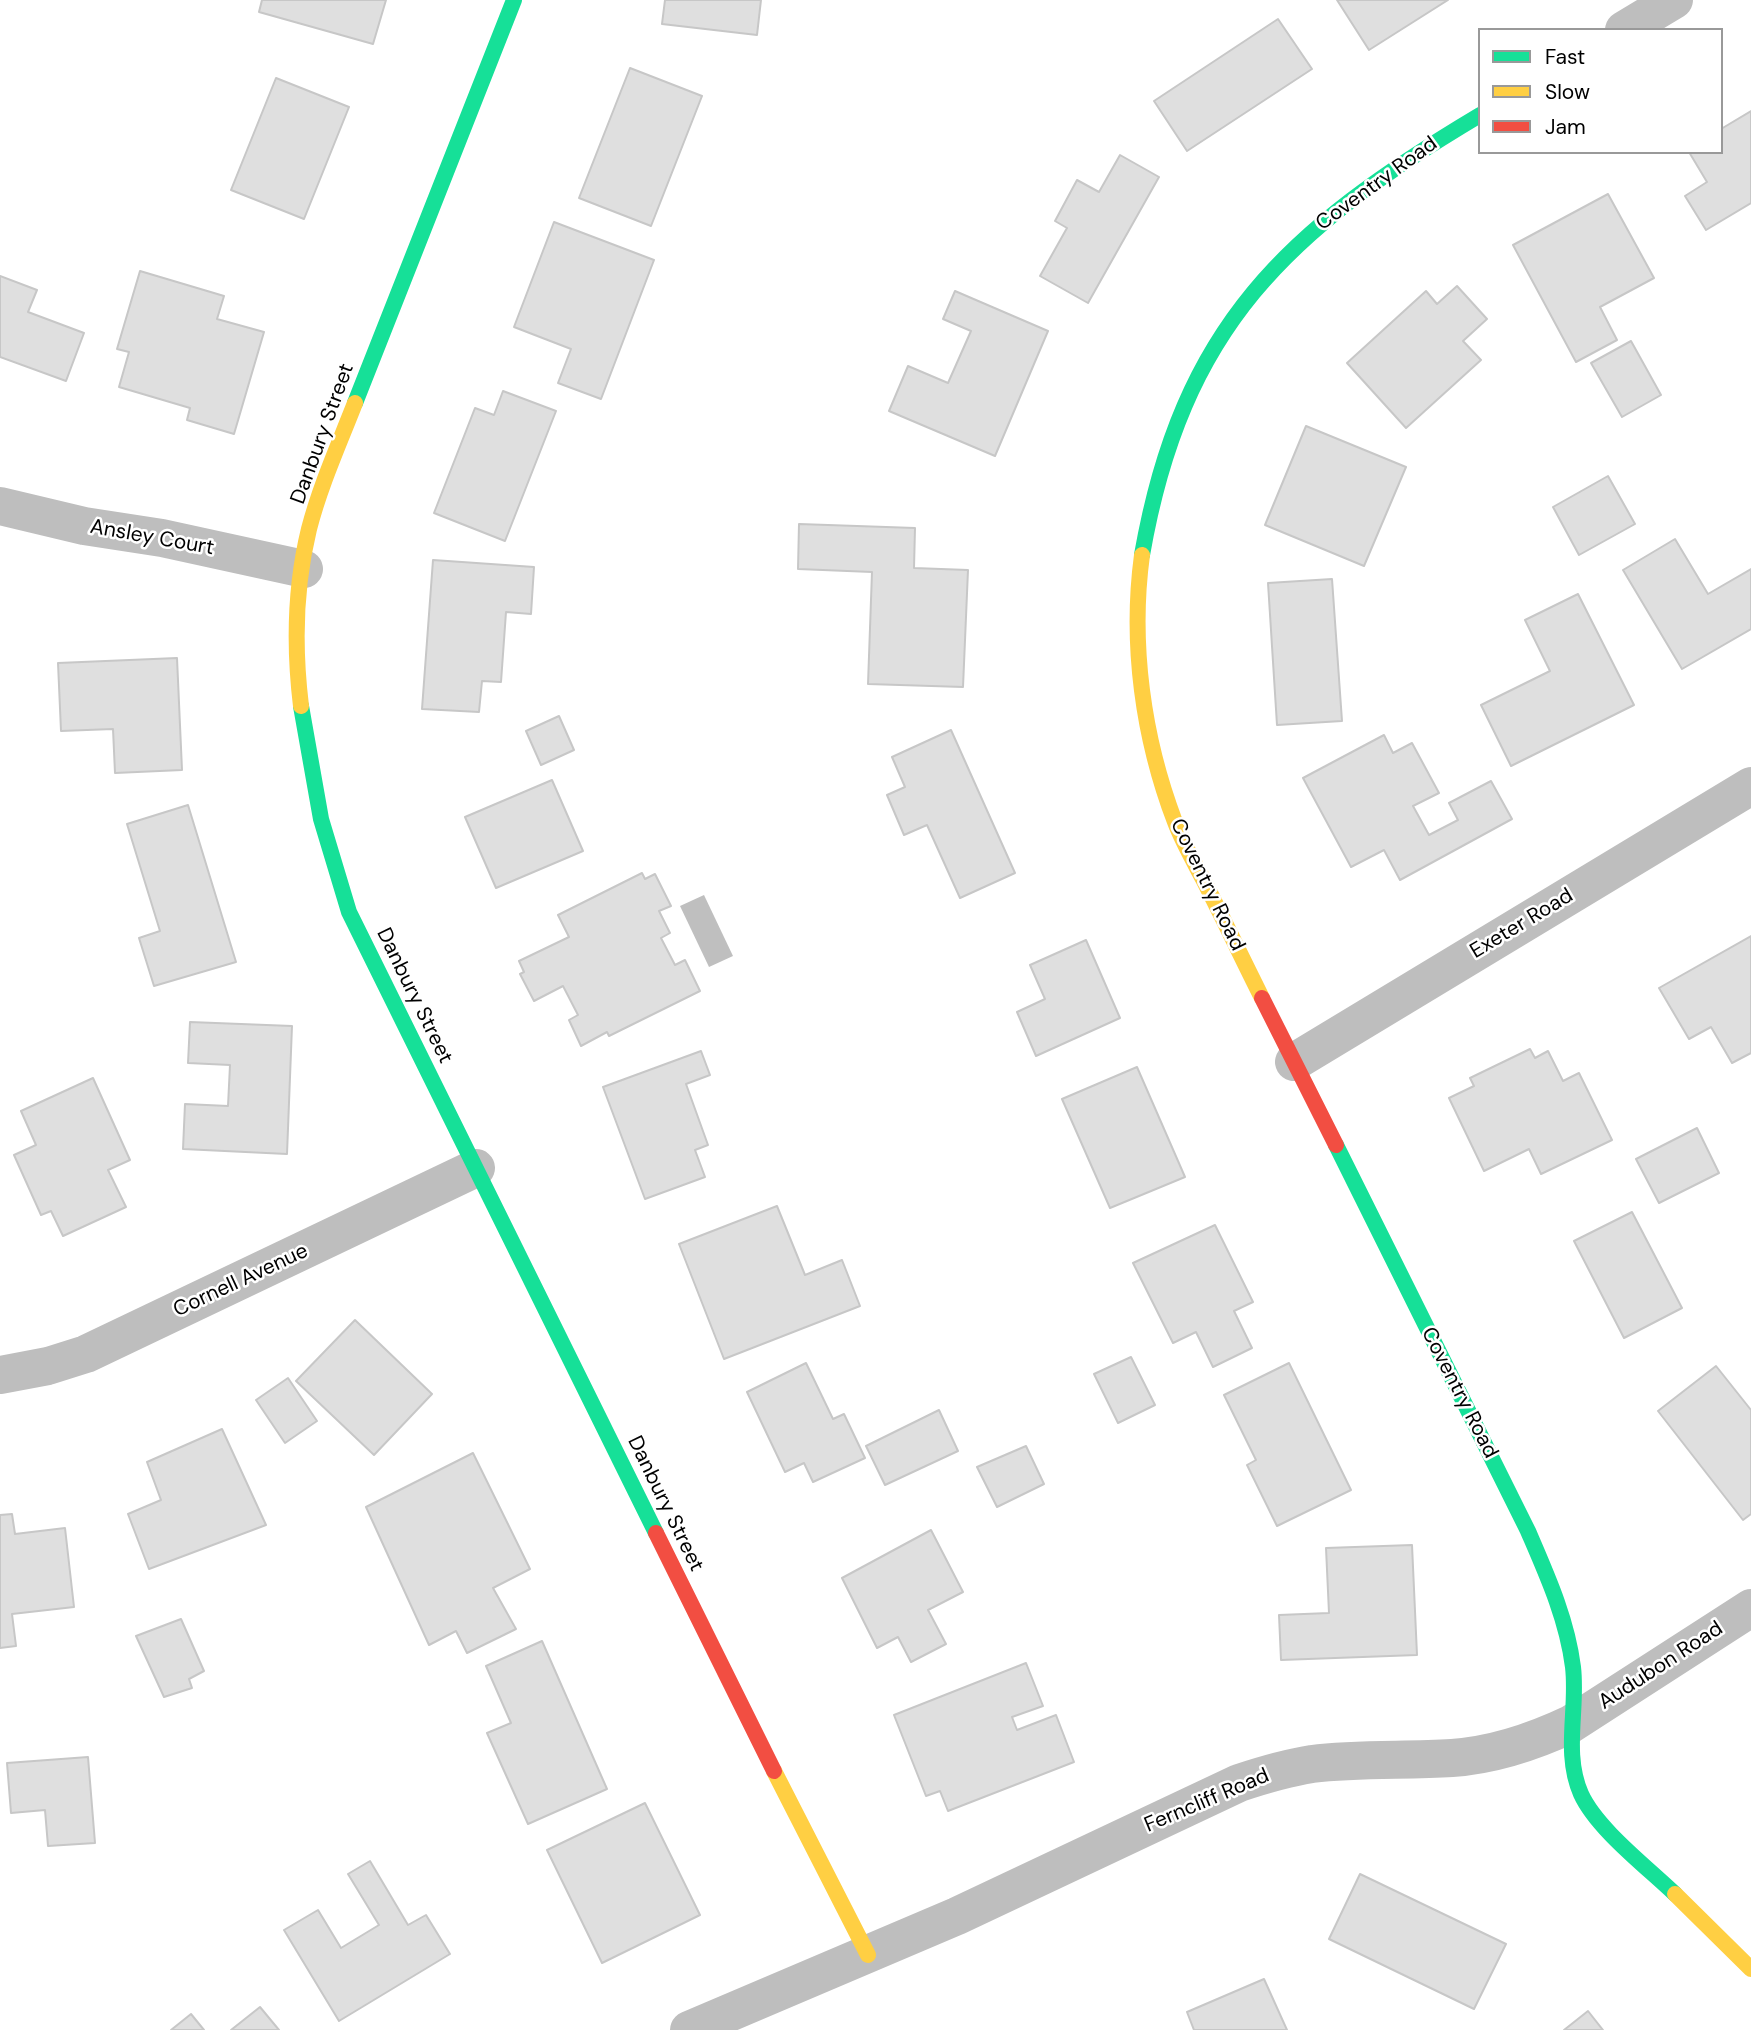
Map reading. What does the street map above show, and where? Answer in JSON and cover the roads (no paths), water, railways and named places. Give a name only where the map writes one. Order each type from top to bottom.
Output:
[{"type":"street","name":"Danbury Street","points":[[514,0],[326,477],[307,538],[298,622],[302,740],[319,820],[349,912],[830,1884],[868,1955]]},
{"type":"street","points":[[1627,28],[1674,0]]},
{"type":"street","name":"Coventry Road","points":[[1478,116],[1361,190],[1312,230],[1264,278],[1230,319],[1202,364],[1174,426],[1147,514],[1135,623],[1144,715],[1157,774],[1175,823],[1554,1588],[1565,1621],[1573,1672],[1571,1724]]},
{"type":"street","name":"Ansley Court","points":[[0,506],[45,518],[304,569]]},
{"type":"street","name":"Exeter Road","points":[[1294,1062],[1751,786]]},
{"type":"street","name":"Cornell Avenue","points":[[0,1375],[48,1366],[86,1354],[476,1168]]},
{"type":"street","name":"Audubon Road","points":[[1571,1724],[1751,1608]]},
{"type":"street","points":[[1571,1724],[1572,1761],[1580,1791],[1598,1819],[1751,1969]]},
{"type":"street","name":"Ferncliff Road","points":[[689,2030],[868,1955],[1239,1783],[1312,1764],[1454,1758],[1500,1751],[1571,1724]]}]
